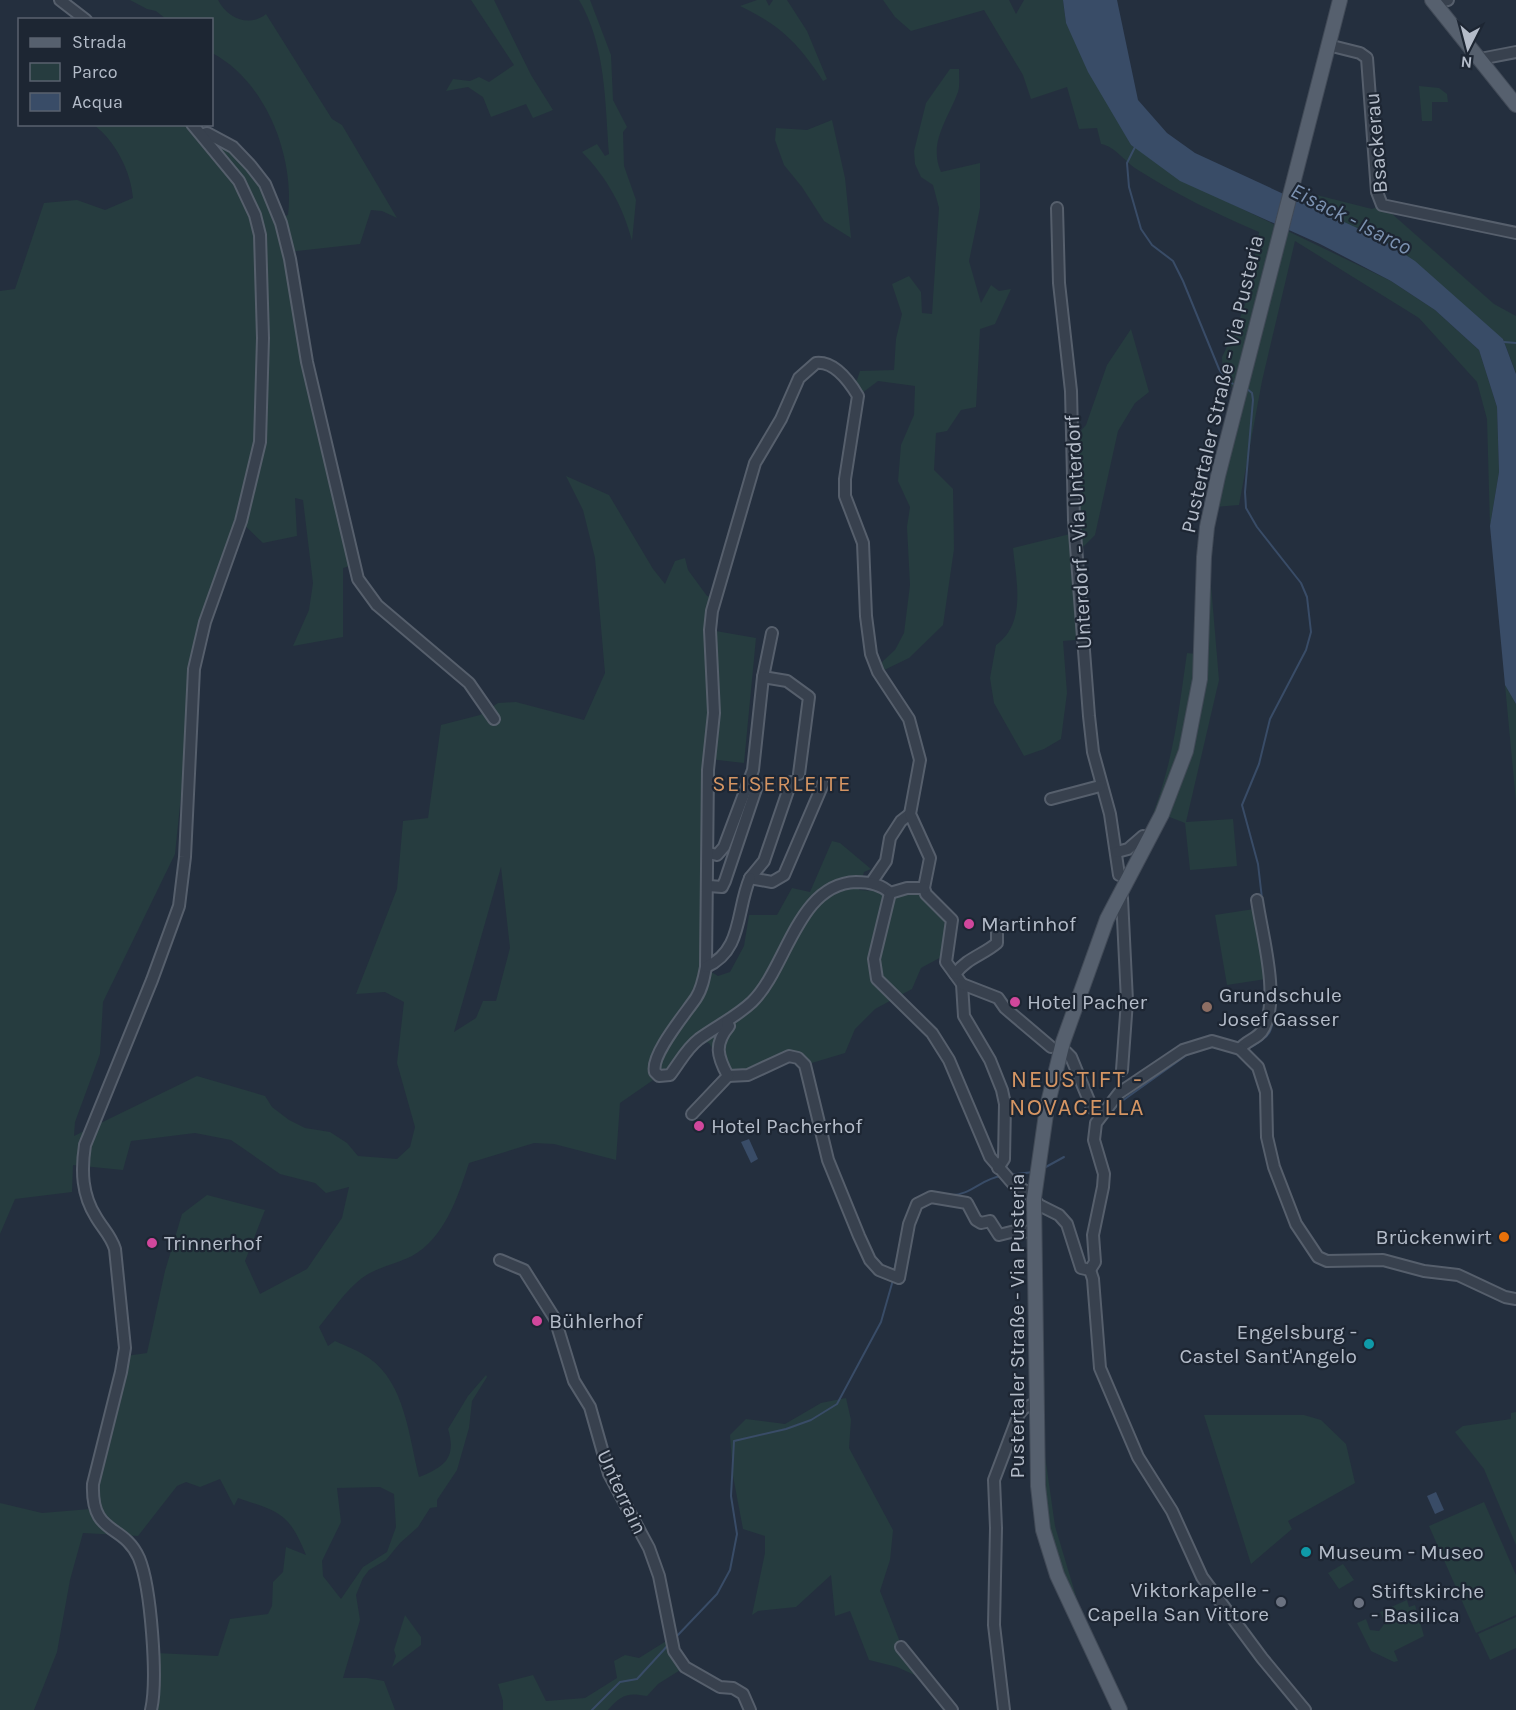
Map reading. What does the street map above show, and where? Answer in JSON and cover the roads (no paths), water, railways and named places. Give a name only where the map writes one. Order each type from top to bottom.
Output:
[{"type":"main road","name":"Pustertaler Straße - Via Pusteria","points":[[1120,1710],[1057,1575],[1047,1548],[1038,1486],[1033,1232],[1036,1170],[1053,1081],[1080,991],[1107,919],[1150,838],[1181,769],[1192,727],[1203,650],[1207,527],[1277,241],[1340,0]]},
{"type":"main road","points":[[1433,1],[1516,105]]},
{"type":"street","points":[[60,0],[83,18]]},
{"type":"street","points":[[1433,1],[1448,0]]},
{"type":"street","name":"Bsackerau","points":[[1328,45],[1360,53],[1367,58],[1377,192],[1382,205],[1516,233]]},
{"type":"street","points":[[1480,59],[1516,52]]},
{"type":"street","points":[[151,1710],[154,1676],[146,1587],[139,1558],[126,1542],[99,1520],[92,1499],[93,1484],[125,1348],[115,1250],[111,1237],[93,1210],[83,1183],[81,1170],[85,1145],[152,980],[178,906],[185,857],[190,696],[195,661],[205,621],[241,521],[260,442],[263,338],[260,235],[255,215],[239,181],[194,126]]},
{"type":"street","points":[[202,135],[213,135],[233,147],[258,175],[273,201],[290,259],[307,362],[353,565],[365,592],[469,683],[494,719]]},
{"type":"street","name":"Unterdorf - Via Unterdorf","points":[[1057,208],[1059,283],[1071,391],[1074,520],[1089,716],[1100,786],[1110,814],[1119,875]]},
{"type":"street","points":[[924,888],[907,888],[890,893],[871,883],[848,882],[836,887],[814,903],[791,935],[767,984],[752,1002],[691,1047],[670,1075],[659,1076],[655,1072],[655,1062],[676,1024],[697,997],[706,967],[709,886],[708,770],[714,713],[710,630],[712,611],[755,464],[781,419],[799,378],[816,363],[832,365],[851,384],[858,396],[845,479],[845,496],[863,543],[866,616],[871,654],[878,672],[909,719],[920,760],[910,813],[930,858],[924,888],[926,894],[951,920],[945,955],[946,962],[962,984],[964,1016],[990,1060],[1005,1104],[1002,1172]]},
{"type":"street","points":[[709,853],[717,855],[724,847],[753,770],[763,677],[772,633]]},
{"type":"street","points":[[763,677],[787,681],[809,697],[799,774]]},
{"type":"street","points":[[706,967],[720,961],[729,949],[750,878],[764,861],[791,782]]},
{"type":"street","points":[[750,878],[772,882],[784,875],[823,784]]},
{"type":"street","points":[[709,886],[722,887],[725,881],[757,786]]},
{"type":"street","points":[[1052,800],[1100,786]]},
{"type":"street","points":[[871,883],[886,861],[890,838],[901,821],[910,813]]},
{"type":"street","points":[[1117,852],[1123,852],[1143,836],[1150,838]]},
{"type":"street","points":[[890,893],[874,959],[877,979],[932,1034],[949,1060],[979,1135],[1002,1172],[1034,1198],[1039,1205],[1059,1215],[1066,1224],[1081,1268],[1090,1270]]},
{"type":"street","points":[[1122,898],[1127,1001],[1119,1069],[1135,1083]]},
{"type":"street","points":[[1240,1048],[1260,1034],[1268,1013],[1269,983],[1257,900]]},
{"type":"street","points":[[955,974],[971,958],[984,954],[997,943],[997,926]]},
{"type":"street","points":[[962,984],[998,998],[1005,1008],[1051,1047]]},
{"type":"street","points":[[727,1022],[729,1026],[720,1037],[717,1048],[720,1061],[728,1076]]},
{"type":"street","points":[[1090,1270],[1095,1262],[1094,1235],[1104,1174],[1094,1140],[1096,1123],[1119,1093],[1184,1050],[1212,1041],[1240,1048],[1258,1067],[1265,1083],[1267,1137],[1274,1167],[1296,1224],[1318,1257],[1327,1261],[1383,1260],[1424,1271],[1458,1275],[1490,1291],[1516,1299]]},
{"type":"street","points":[[1066,1052],[1092,1108],[1101,1114]]},
{"type":"street","points":[[692,1114],[728,1076],[748,1075],[789,1056],[798,1058],[805,1065],[828,1160],[870,1260],[879,1270],[894,1276],[912,1212],[922,1199],[931,1197],[963,1201],[967,1203],[976,1220],[981,1223],[990,1221],[999,1235],[1015,1231],[1033,1232]]},
{"type":"street","name":"Unterrain","points":[[500,1260],[524,1270],[555,1318],[574,1381],[590,1407],[609,1474],[649,1548],[659,1576],[672,1642],[686,1667],[720,1687],[733,1688],[743,1694],[750,1710]]},
{"type":"street","points":[[1090,1270],[1093,1279],[1100,1368],[1138,1456],[1172,1511],[1202,1577],[1262,1658],[1305,1710]]},
{"type":"street","points":[[1004,1710],[994,1625],[996,1528],[994,1480],[1019,1414],[1024,1408],[1036,1403]]},
{"type":"street","points":[[900,1647],[952,1710]]},
{"type":"water","points":[[1063,0],[1117,0],[1138,100],[1167,133],[1195,153],[1381,239],[1415,261],[1503,339],[1516,374],[1516,704],[1505,685],[1490,526],[1499,472],[1497,407],[1479,350],[1435,310],[1391,281],[1320,244],[1180,181],[1131,145],[1088,72],[1066,23]]},
{"type":"water","points":[[749,1139],[758,1159],[751,1163],[741,1142]]},
{"type":"water","points":[[1436,1492],[1444,1510],[1435,1514],[1427,1496]]},
{"type":"waterway","points":[[1135,147],[1127,163],[1129,187],[1141,229],[1152,245],[1173,261],[1219,369],[1226,380],[1235,385]]},
{"type":"waterway","points":[[1504,342],[1516,343]]},
{"type":"waterway","points":[[1246,388],[1252,393],[1253,400],[1245,492],[1246,508],[1257,527],[1301,583],[1307,597],[1311,632],[1306,650],[1270,719],[1259,764],[1242,805],[1258,864],[1263,907]]},
{"type":"waterway","points":[[1247,1049],[1269,1033],[1272,1028],[1275,1005]]},
{"type":"waterway","points":[[1115,1106],[1188,1054]]},
{"type":"waterway","points":[[1044,1168],[1064,1157]]},
{"type":"waterway","points":[[1009,1175],[1033,1172]]},
{"type":"waterway","points":[[951,1195],[964,1193],[994,1177],[1001,1176]]},
{"type":"waterway","points":[[912,1202],[928,1193]]},
{"type":"waterway","points":[[894,1271],[907,1216]]},
{"type":"waterway","points":[[676,1637],[717,1594],[730,1570],[737,1534],[731,1496],[734,1441],[786,1429],[811,1420],[837,1404],[881,1322],[893,1280]]},
{"type":"waterway","points":[[592,1710],[620,1682],[637,1679],[670,1643]]},
{"type":"place","name":"Martinhof","points":[[969,924]]},
{"type":"place","name":"Hotel Pacher","points":[[1015,1002]]},
{"type":"place","name":"Grundschule Josef Gasser","points":[[1207,1007]]},
{"type":"place","name":"Hotel Pacherhof","points":[[699,1126]]},
{"type":"place","name":"Brückenwirt","points":[[1504,1237]]},
{"type":"place","name":"Trinnerhof","points":[[152,1243]]},
{"type":"place","name":"Bühlerhof","points":[[537,1321]]},
{"type":"place","name":"Engelsburg - Castel Sant'Angelo","points":[[1369,1344]]},
{"type":"place","name":"Museum - Museo","points":[[1306,1552]]},
{"type":"place","name":"Viktorkapelle - Capella San Vittore","points":[[1281,1602]]},
{"type":"place","name":"Stiftskirche - Basilica","points":[[1359,1603]]},
{"type":"district","name":"SEISERLEITE","points":[[782,784]]},
{"type":"district","name":"NEUSTIFT - NOVACELLA","points":[[1077,1093]]},
{"type":"water label","name":"Eisack - Isarco","points":[[1351,219]]}]
